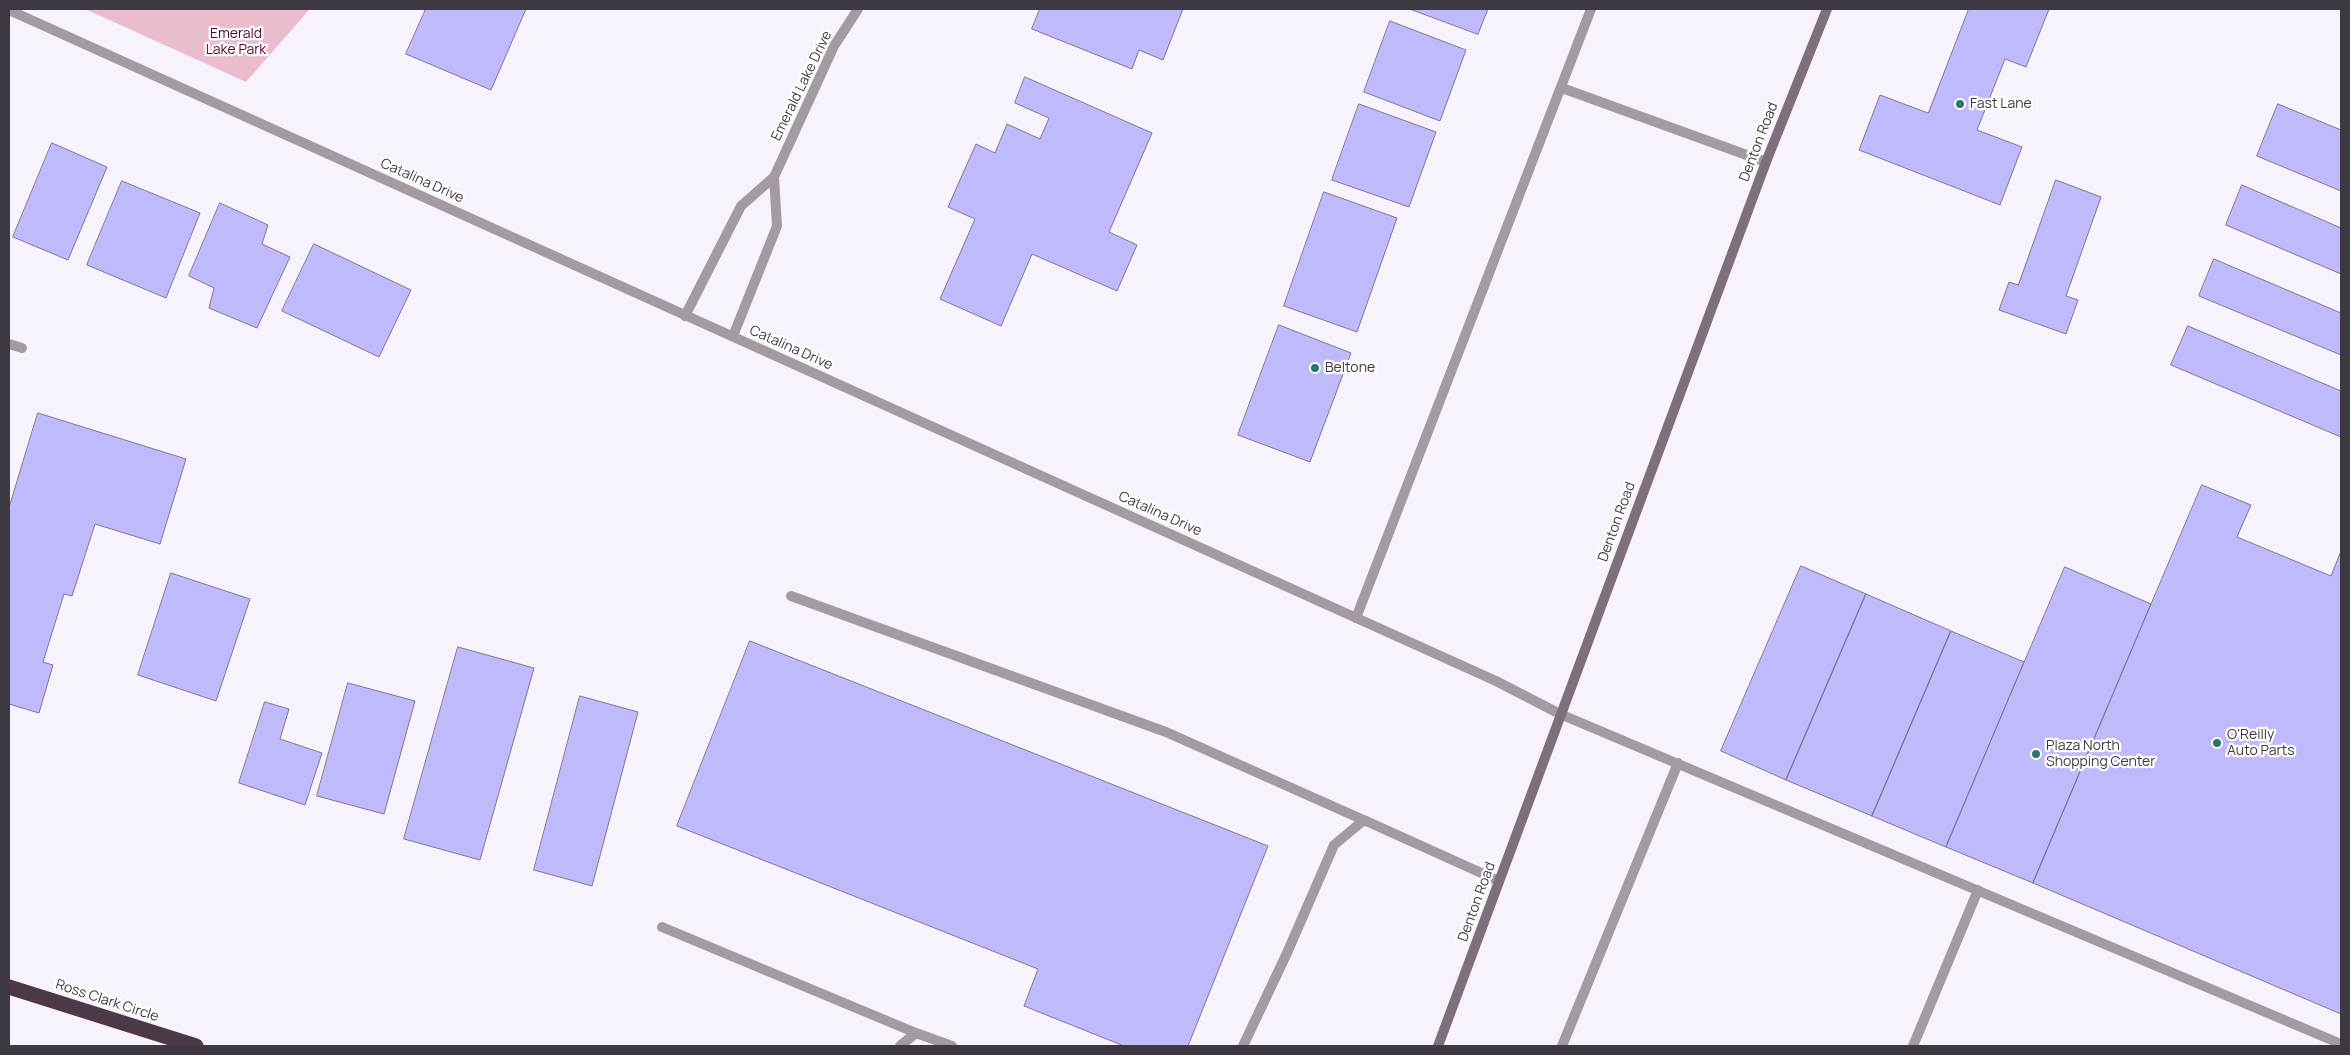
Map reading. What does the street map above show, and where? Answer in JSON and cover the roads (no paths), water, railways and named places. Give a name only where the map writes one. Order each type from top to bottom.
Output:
[{"type":"highway","name":"Ross Clark Circle","points":[[9,987],[196,1046]]},
{"type":"street","name":"Emerald Lake Drive","points":[[685,316],[740,206],[774,177],[834,46],[858,9]]},
{"type":"street","points":[[1356,618],[1591,9]]},
{"type":"street","name":"Denton Road","points":[[1438,1046],[1766,162],[1827,9]]},
{"type":"street","name":"Catalina Drive","points":[[9,10],[1496,681],[1560,714],[2341,1044]]},
{"type":"street","points":[[1562,88],[1766,162]]},
{"type":"street","name":"Emerald Lake Drive","points":[[733,336],[777,226],[774,177]]},
{"type":"street","points":[[9,344],[22,348]]},
{"type":"street","points":[[792,596],[1166,732],[1499,881]]},
{"type":"street","points":[[1562,1046],[1678,763]]},
{"type":"street","points":[[1243,1046],[1287,953],[1334,845],[1364,820],[1368,822]]},
{"type":"street","points":[[1913,1046],[1978,890]]},
{"type":"street","points":[[662,927],[916,1033],[952,1046]]},
{"type":"street","points":[[900,1046],[916,1033]]},
{"type":"place","name":"Fast Lane","points":[[1960,104]]},
{"type":"place","name":"Beltone","points":[[1315,368]]},
{"type":"place","name":"O'Reilly Auto Parts","points":[[2217,743]]},
{"type":"place","name":"Plaza North Shopping Center","points":[[2036,754]]},
{"type":"park label","name":"Emerald Lake Park","points":[[236,42]]}]
